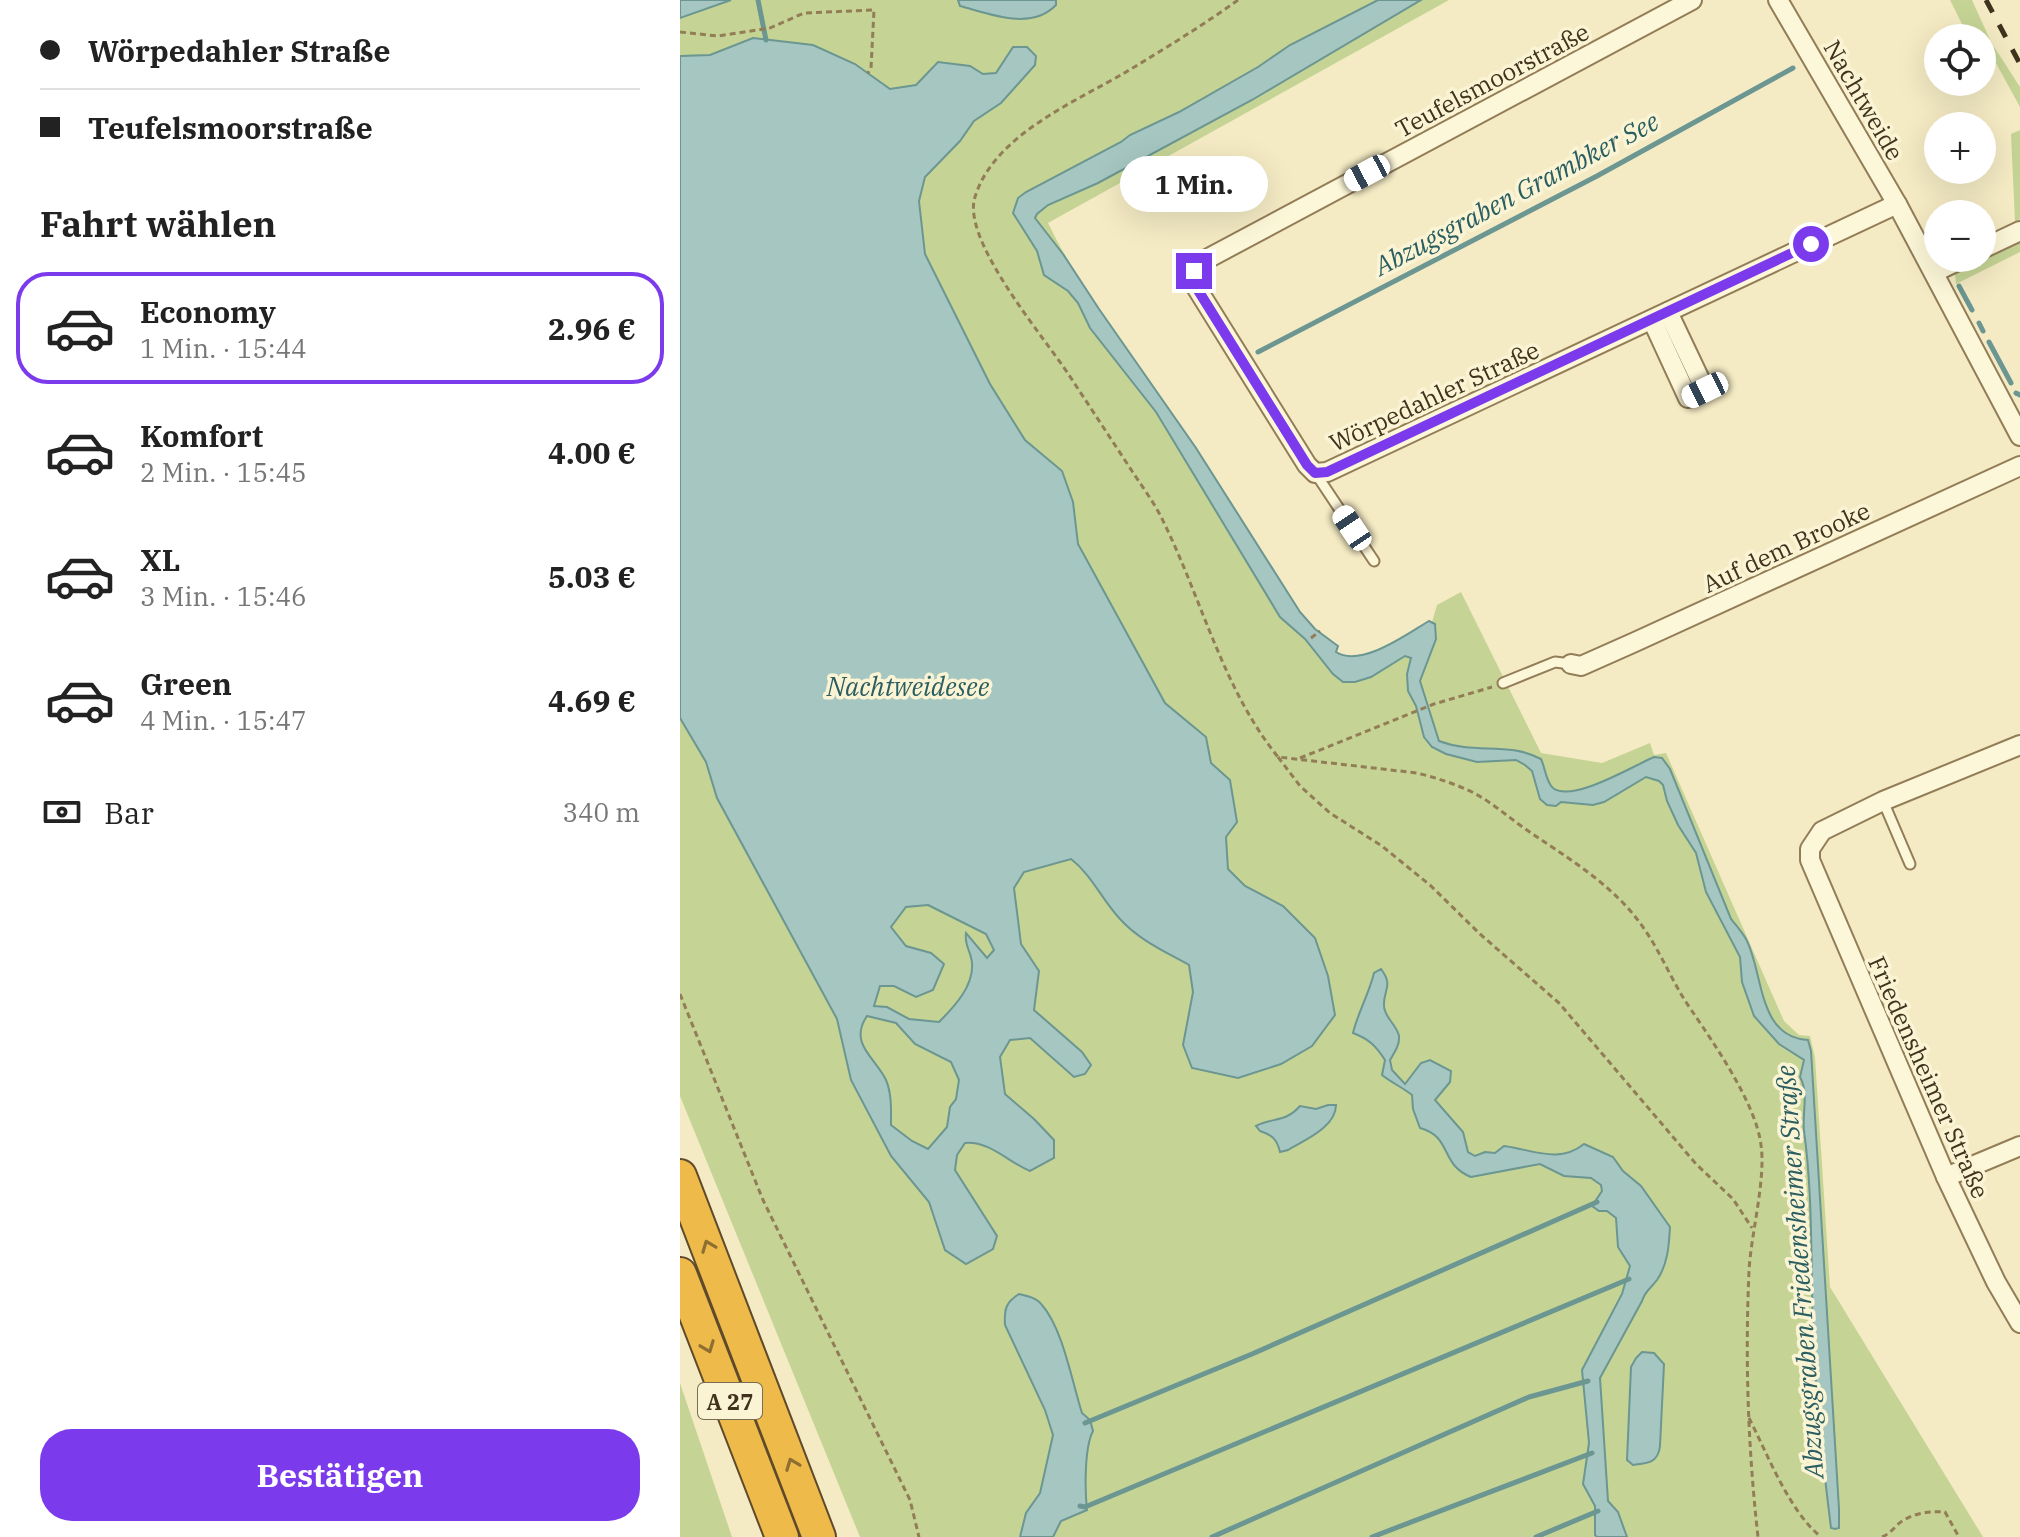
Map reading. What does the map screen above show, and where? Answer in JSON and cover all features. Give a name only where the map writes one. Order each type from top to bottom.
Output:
[{"type":"highway","name":"A 27","points":[[680,1176],[819,1537]]},
{"type":"highway","name":"A 27","points":[[680,1274],[782,1537]]},
{"type":"street","name":"Teufelsmoorstraße","points":[[1240,359],[1196,287],[1194,271],[1205,260],[1692,0]]},
{"type":"street","name":"Nachtweide","points":[[1778,0],[1924,252]]},
{"type":"street","name":"Wörpedahler Straße","points":[[1240,359],[1307,465],[1315,473],[1327,472],[1897,204]]},
{"type":"street","points":[[1996,242],[2020,231]]},
{"type":"street","name":"Nachtweide","points":[[1935,272],[2020,436]]},
{"type":"street","name":"Auf dem Brooke","points":[[1571,664],[1581,666],[2020,466]]},
{"type":"street","points":[[1883,801],[2020,745]]},
{"type":"street","name":"Friedensheimer Straße","points":[[1883,801],[1822,831],[1812,844],[1810,860],[1946,1177],[1996,1282],[2020,1323]]},
{"type":"street","points":[[1946,1177],[2020,1146]]},
{"type":"lane","points":[[1315,473],[1374,561]]},
{"type":"lane","points":[[1503,683],[1555,662],[1571,664]]},
{"type":"lane","points":[[1883,801],[1910,864]]},
{"type":"path","points":[[868,73],[871,68],[875,0]]},
{"type":"path","points":[[1238,0],[1188,35],[1037,123],[992,165],[974,199],[976,232],[993,265],[1069,374],[1163,520],[1235,687],[1256,727],[1300,786],[1330,813],[1382,846],[1431,886],[1559,1003],[1696,1164],[1733,1199],[1753,1229]]},
{"type":"path","points":[[680,32],[718,36],[770,28],[804,13],[874,10]]},
{"type":"path","points":[[1311,638],[1320,631]]},
{"type":"path","points":[[1297,760],[1434,704],[1503,683]]},
{"type":"path","points":[[1278,757],[1417,773],[1476,794],[1581,866],[1640,922],[1667,964],[1680,994],[1715,1045],[1746,1101],[1761,1145],[1748,1286],[1747,1414],[1758,1537]]},
{"type":"path","points":[[680,994],[763,1200],[910,1500],[919,1537]]},
{"type":"path","points":[[1747,1414],[1796,1508],[1807,1526],[1821,1537]]},
{"type":"path","points":[[1882,1537],[1904,1520],[1932,1511],[1945,1512],[1959,1537]]},
{"type":"green space","points":[[680,0],[1449,0],[1048,223],[1094,302],[1197,450],[1300,612],[1315,629],[1338,646],[1336,652],[1358,656],[1384,647],[1432,622],[1437,605],[1461,592],[1541,753],[1602,763],[1650,743],[1654,755],[1666,753],[1784,1021],[1799,1035],[1810,1036],[1815,1058],[1830,1287],[1983,1537],[860,1537],[680,1096]]},
{"type":"green space","points":[[1950,0],[1972,0],[1983,24],[1962,24]]},
{"type":"green space","points":[[1996,50],[2020,87],[2020,107],[1996,63]]},
{"type":"green space","points":[[2020,130],[2020,219],[2015,222],[2011,134]]},
{"type":"green space","points":[[2020,237],[2020,252],[1996,264],[1996,248]]},
{"type":"green space","points":[[1957,272],[1980,272],[1956,284]]},
{"type":"green space","points":[[680,1383],[732,1537],[680,1537]]},
{"type":"water","points":[[680,0],[731,0],[680,18]]},
{"type":"water","points":[[958,0],[1056,0],[1056,5],[1046,13],[1023,19],[960,6]]},
{"type":"water","points":[[1378,0],[1421,0],[1252,100],[1098,183],[1048,205],[1035,218],[1196,448],[1300,612],[1315,629],[1338,646],[1336,652],[1346,656],[1371,653],[1429,621],[1435,624],[1436,639],[1420,681],[1439,741],[1466,747],[1516,751],[1541,759],[1551,785],[1562,791],[1588,787],[1654,757],[1662,758],[1670,769],[1731,919],[1752,953],[1771,1016],[1779,1028],[1791,1036],[1808,1040],[1811,1051],[1839,1528],[1831,1528],[1815,1375],[1805,1096],[1800,1077],[1804,1060],[1779,1044],[1754,1016],[1742,982],[1740,957],[1706,892],[1696,853],[1678,825],[1663,785],[1646,777],[1604,802],[1593,805],[1561,802],[1556,806],[1547,805],[1540,799],[1532,771],[1516,760],[1477,762],[1432,747],[1424,737],[1416,706],[1408,691],[1407,674],[1411,658],[1405,656],[1371,677],[1355,682],[1343,682],[1333,674],[1305,639],[1280,617],[1156,412],[1090,328],[1078,303],[1068,291],[1044,275],[1037,251],[1013,213],[1018,198],[1026,192],[1179,112],[1290,45]]},
{"type":"water","name":"Nachtweidesee","points":[[753,38],[813,45],[855,64],[890,89],[916,85],[938,62],[970,66],[983,74],[996,73],[1013,47],[1027,47],[1036,56],[1035,65],[1001,103],[974,121],[960,141],[925,177],[919,201],[925,254],[990,384],[1025,440],[1062,471],[1073,502],[1078,544],[1165,703],[1206,737],[1211,763],[1230,780],[1237,822],[1226,837],[1228,869],[1245,886],[1283,906],[1315,938],[1328,976],[1335,1015],[1312,1046],[1281,1064],[1238,1078],[1192,1068],[1183,1045],[1193,992],[1189,965],[1152,945],[1127,926],[1085,872],[1071,859],[1024,872],[1014,888],[1021,944],[1039,971],[1034,1010],[1082,1052],[1091,1065],[1085,1074],[1074,1077],[1030,1038],[1010,1040],[1000,1057],[1005,1094],[1054,1140],[1054,1158],[1030,1171],[983,1145],[965,1143],[957,1155],[955,1170],[997,1236],[993,1249],[966,1264],[945,1250],[929,1202],[891,1156],[851,1080],[837,1019],[717,798],[706,762],[680,718],[680,56],[710,55]],"holes":[[[928,905],[986,934],[994,950],[987,958],[966,933],[972,963],[970,980],[957,1003],[939,1022],[909,1019],[887,1007],[874,1006],[880,986],[894,986],[916,997],[933,990],[944,964],[931,953],[906,946],[891,927],[906,907]],[[867,1016],[896,1023],[915,1044],[951,1062],[959,1080],[956,1099],[950,1107],[947,1127],[928,1149],[891,1125],[888,1085],[862,1043],[862,1026]]]},
{"type":"water","points":[[1381,969],[1387,984],[1385,1010],[1399,1036],[1398,1046],[1390,1060],[1392,1070],[1405,1084],[1421,1063],[1430,1060],[1451,1071],[1450,1082],[1435,1100],[1463,1132],[1468,1152],[1475,1156],[1485,1152],[1495,1153],[1504,1146],[1556,1154],[1575,1150],[1584,1144],[1613,1157],[1623,1171],[1641,1186],[1670,1227],[1664,1268],[1645,1295],[1600,1378],[1608,1501],[1618,1512],[1627,1537],[1595,1535],[1595,1506],[1583,1484],[1589,1443],[1582,1370],[1622,1294],[1630,1266],[1618,1247],[1616,1218],[1592,1206],[1602,1191],[1601,1185],[1591,1178],[1564,1176],[1540,1164],[1471,1177],[1454,1165],[1437,1138],[1420,1128],[1412,1095],[1382,1075],[1385,1060],[1368,1040],[1353,1033],[1374,973]]},
{"type":"water","points":[[1336,1105],[1331,1120],[1311,1137],[1288,1150],[1280,1152],[1273,1138],[1256,1126],[1284,1117],[1300,1106],[1316,1109]]},
{"type":"water","points":[[1019,1294],[1038,1301],[1049,1315],[1061,1342],[1082,1413],[1090,1420],[1093,1431],[1087,1459],[1087,1510],[1061,1521],[1053,1537],[1020,1537],[1026,1513],[1040,1493],[1053,1435],[1045,1410],[1005,1325],[1007,1306]]},
{"type":"water","points":[[1642,1352],[1654,1353],[1664,1364],[1660,1446],[1655,1459],[1633,1465],[1627,1460],[1631,1367]]},
{"type":"waterway","points":[[758,0],[766,40]]},
{"type":"waterway","name":"Abzugsgraben Grambker See","points":[[1258,352],[1597,176],[1793,68]]},
{"type":"waterway","name":"Abzugsgraben Grambker See","points":[[1959,286],[1972,310]]},
{"type":"waterway","name":"Abzugsgraben Grambker See","points":[[1979,323],[1983,331]]},
{"type":"waterway","name":"Abzugsgraben Grambker See","points":[[1989,342],[2011,383]]},
{"type":"waterway","name":"Abzugsgraben Grambker See","points":[[2016,393],[2020,395]]},
{"type":"waterway","points":[[1085,1423],[1252,1354],[1597,1202]]},
{"type":"waterway","points":[[1080,1506],[1085,1507],[1629,1279]]},
{"type":"waterway","points":[[1212,1537],[1529,1397],[1588,1381]]},
{"type":"waterway","points":[[1372,1537],[1592,1453]]},
{"type":"waterway","points":[[1536,1537],[1598,1511]]},
{"type":"railway","points":[[1986,0],[2020,64]]},
{"type":"route","points":[[1194,271],[1196,287],[1307,465],[1315,473],[1327,472],[1533,377],[1811,244]]},
{"type":"water label","name":"Abzugsgraben Friedensheimer Straße","points":[[1799,1272]]}]
